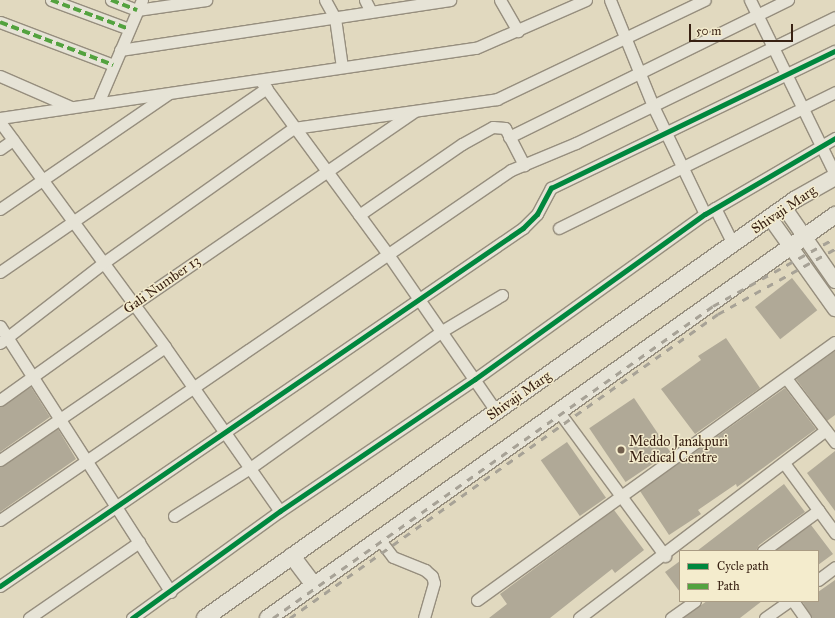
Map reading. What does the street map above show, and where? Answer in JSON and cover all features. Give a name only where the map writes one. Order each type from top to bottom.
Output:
[{"type":"main road","name":"Shivaji Marg","points":[[205,618],[784,207],[835,176]]},
{"type":"main road","points":[[268,618],[380,540],[835,215]]},
{"type":"main road","points":[[292,556],[314,585]]},
{"type":"street","points":[[51,0],[129,29]]},
{"type":"street","points":[[111,0],[137,10],[206,0]]},
{"type":"street","points":[[98,103],[142,0]]},
{"type":"street","points":[[325,0],[335,18],[342,68]]},
{"type":"street","points":[[365,0],[371,12]]},
{"type":"street","points":[[120,50],[335,18],[410,3],[450,0]]},
{"type":"street","points":[[500,0],[518,31]]},
{"type":"street","points":[[0,118],[170,93],[263,84],[342,68],[476,48],[518,31],[586,0]]},
{"type":"street","points":[[610,0],[642,73],[653,106],[682,166],[733,244]]},
{"type":"street","points":[[4,340],[103,263],[294,128],[498,99],[705,0]]},
{"type":"street","points":[[750,0],[822,144],[835,176]]},
{"type":"street","points":[[509,137],[788,0]]},
{"type":"street","points":[[0,520],[86,459],[195,389],[387,253],[524,165],[653,106],[835,18]]},
{"type":"street","points":[[0,22],[113,65]]},
{"type":"street","points":[[0,586],[418,298],[523,228],[537,214],[551,188],[666,131],[835,51]]},
{"type":"street","points":[[0,76],[72,107]]},
{"type":"street","points":[[263,84],[387,253],[442,331],[496,412]]},
{"type":"street","points":[[0,272],[73,222],[263,84]]},
{"type":"street","points":[[559,228],[682,166],[835,92]]},
{"type":"street","points":[[0,209],[170,93]]},
{"type":"street","name":"Gali Number 13","points":[[0,400],[33,379],[134,304],[414,111]]},
{"type":"street","points":[[0,122],[165,347],[280,511]]},
{"type":"street","points":[[359,215],[483,131],[499,126],[504,128],[524,165]]},
{"type":"street","points":[[132,618],[171,592],[280,511],[475,380],[710,211],[822,144],[835,138]]},
{"type":"street","points":[[0,149],[13,140]]},
{"type":"street","points":[[784,207],[835,281]]},
{"type":"street","points":[[770,218],[835,309]]},
{"type":"street","points":[[174,516],[250,468],[442,331],[502,295]]},
{"type":"street","points":[[0,326],[4,340],[61,420],[171,592]]},
{"type":"street","points":[[477,600],[835,342]]},
{"type":"street","points":[[0,460],[61,420],[165,347]]},
{"type":"street","points":[[786,378],[835,442]]},
{"type":"street","points":[[559,412],[665,556]]},
{"type":"street","points":[[579,618],[665,556],[826,430]]},
{"type":"street","points":[[784,462],[835,533]]},
{"type":"street","points":[[764,550],[819,510]]},
{"type":"street","points":[[380,540],[393,557],[425,570],[432,576],[434,583],[424,618]]},
{"type":"street","points":[[28,618],[139,542]]},
{"type":"street","points":[[819,579],[835,567]]},
{"type":"street","points":[[671,618],[694,602]]},
{"type":"street","points":[[765,618],[788,602]]},
{"type":"street","points":[[794,602],[805,618]]},
{"type":"building","points":[[792,278],[817,310],[780,339],[755,307]]},
{"type":"building","points":[[726,338],[760,388],[695,434],[661,389],[701,360],[698,356]]},
{"type":"building","points":[[835,351],[835,415],[827,421],[796,379]]},
{"type":"building","points":[[31,387],[50,417],[0,452],[0,407]]},
{"type":"building","points":[[785,388],[816,429],[737,487],[736,484],[698,510],[701,514],[669,535],[640,491]]},
{"type":"building","points":[[634,398],[670,452],[626,482],[589,428]]},
{"type":"building","points":[[58,429],[76,459],[0,512],[0,467]]},
{"type":"building","points":[[567,442],[606,498],[580,516],[541,460]]},
{"type":"building","points":[[835,451],[835,511],[807,473]]},
{"type":"building","points":[[784,484],[805,512],[759,545],[756,550],[698,550]]},
{"type":"building","points":[[614,510],[644,550],[615,573],[612,569],[550,618],[489,618],[507,604],[500,594]]},
{"type":"building","points":[[811,525],[833,554],[819,564],[819,550],[776,550]]},
{"type":"building","points":[[679,562],[679,591],[665,572]]},
{"type":"building","points":[[835,580],[835,618],[812,618],[803,602],[819,602],[819,591]]},
{"type":"building","points":[[706,602],[761,602],[740,618],[683,618]]},
{"type":"railway","points":[[273,618],[713,306],[835,238]]},
{"type":"railway","points":[[290,618],[718,314],[835,249]]},
{"type":"marked path","points":[[51,0],[129,29]]},
{"type":"marked path","points":[[111,0],[137,10]]},
{"type":"marked path","points":[[0,22],[113,65]]},
{"type":"cycle path","points":[[0,586],[523,228],[537,214],[551,188],[835,51]]},
{"type":"cycle path","points":[[132,618],[280,511],[475,379],[705,214],[835,138]]},
{"type":"place","name":"Meddo Janakpuri Medical Centre","points":[[621,450]]}]
